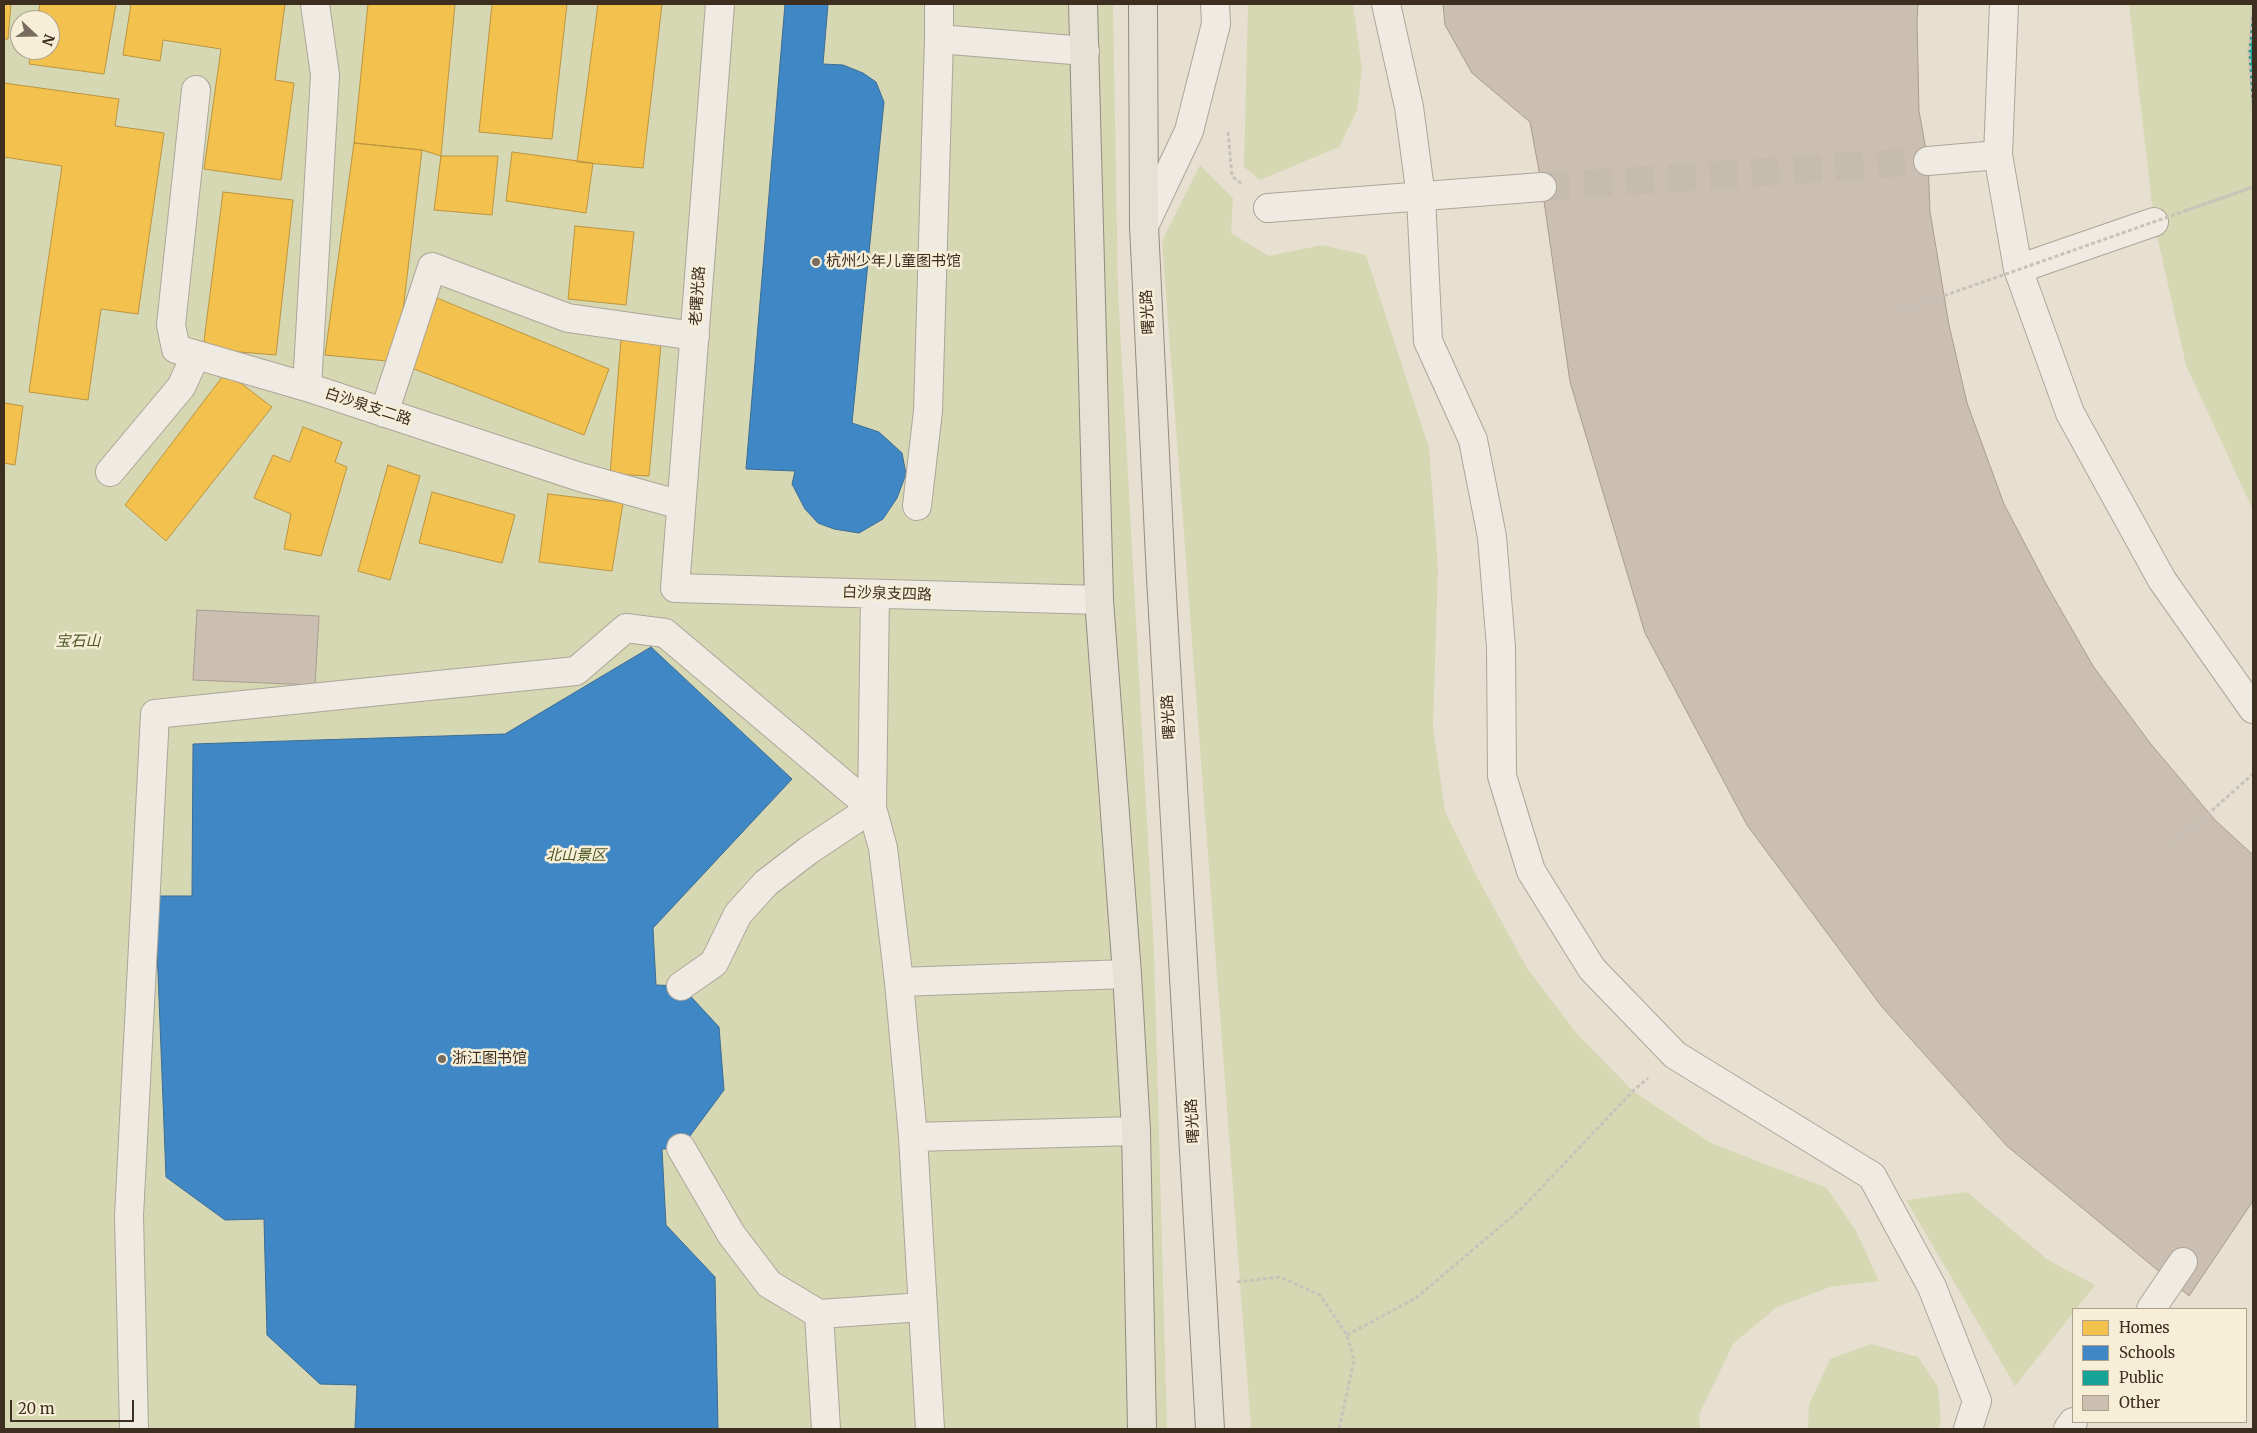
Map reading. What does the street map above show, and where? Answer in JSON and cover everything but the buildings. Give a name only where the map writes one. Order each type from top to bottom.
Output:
[{"type":"main road","points":[[1084,4],[1099,600],[1127,974],[1136,1131],[1142,1429]]},
{"type":"main road","name":"曙光路","points":[[1143,4],[1144,226],[1161,578],[1210,1429]]},
{"type":"street","name":"白沙泉支二路","points":[[315,4],[326,75],[308,387],[580,477],[681,506]]},
{"type":"street","name":"老曙光路","points":[[675,588],[720,4]]},
{"type":"street","points":[[917,506],[928,410],[939,4]]},
{"type":"street","points":[[1144,226],[1189,131],[1216,24],[1215,4]]},
{"type":"street","points":[[1386,4],[1409,107],[1420,197],[1428,341],[1473,440],[1492,537],[1501,647],[1502,776],[1531,871],[1592,969],[1675,1055],[1872,1176],[1932,1287],[1977,1401],[1968,1429]]},
{"type":"street","points":[[2004,4],[1998,155],[2023,268],[2070,412],[2162,580],[2253,709]]},
{"type":"street","points":[[939,39],[1085,51]]},
{"type":"street","points":[[196,90],[171,325],[176,349],[308,387]]},
{"type":"street","points":[[1928,161],[1998,155]]},
{"type":"street","points":[[1268,208],[1542,187]]},
{"type":"street","points":[[2023,268],[2154,222]]},
{"type":"street","points":[[384,412],[432,267],[568,318],[695,336]]},
{"type":"street","points":[[110,472],[181,387],[196,355]]},
{"type":"street","name":"白沙泉支四路","points":[[675,588],[1099,600]]},
{"type":"street","points":[[875,594],[872,808],[883,848],[899,982],[913,1136],[930,1429]]},
{"type":"street","points":[[134,1429],[129,1216],[155,714],[576,671],[626,628],[666,633],[872,808]]},
{"type":"street","points":[[681,986],[714,963],[738,914],[766,883],[809,850],[872,808]]},
{"type":"street","points":[[899,982],[1127,974]]},
{"type":"street","points":[[913,1136],[1136,1131]]},
{"type":"street","points":[[681,1148],[731,1234],[769,1284],[819,1314],[923,1307]]},
{"type":"street","points":[[2152,1308],[2183,1262]]},
{"type":"street","points":[[819,1314],[826,1429]]},
{"type":"path","points":[[2253,7],[2249,53],[2253,113]]},
{"type":"path","points":[[1895,313],[2253,187]]},
{"type":"path","points":[[2154,222],[2253,187]]},
{"type":"path","points":[[2173,845],[2253,774]]},
{"type":"path","points":[[1347,1334],[1416,1298],[1522,1208],[1633,1091],[1675,1055]]},
{"type":"path","points":[[1202,1286],[1280,1277],[1320,1294],[1347,1334],[1354,1360],[1339,1429]]},
{"type":"green space","name":"北山景区","points":[[4,4],[1113,4],[1118,291],[1154,951],[1167,1429],[4,1429]]},
{"type":"green space","points":[[1248,4],[1353,4],[1362,69],[1357,111],[1339,147],[1260,180],[1244,167]]},
{"type":"green space","points":[[2129,4],[2253,4],[2253,510],[2186,365],[2154,222]]},
{"type":"green space","points":[[1200,165],[1233,198],[1231,233],[1269,256],[1322,245],[1366,255],[1429,448],[1438,568],[1433,727],[1445,811],[1475,873],[1527,968],[1578,1035],[1633,1091],[1711,1143],[1827,1188],[1856,1231],[1879,1281],[1830,1287],[1777,1307],[1733,1344],[1699,1415],[1700,1429],[1251,1429],[1162,241]]},
{"type":"green space","points":[[1967,1192],[2048,1260],[2095,1285],[2077,1308],[2072,1308],[2072,1314],[2015,1386],[1906,1200]]},
{"type":"green space","points":[[1871,1344],[1918,1357],[1938,1387],[1941,1421],[1938,1429],[1808,1429],[1809,1405],[1830,1359]]},
{"type":"tunnel","points":[[1542,187],[1928,161]]},
{"type":"place","name":"杭州少年儿童图书馆","points":[[816,262]]},
{"type":"place","name":"浙江图书馆","points":[[442,1059]]},
{"type":"park label","name":"宝石山","points":[[78,642]]}]
